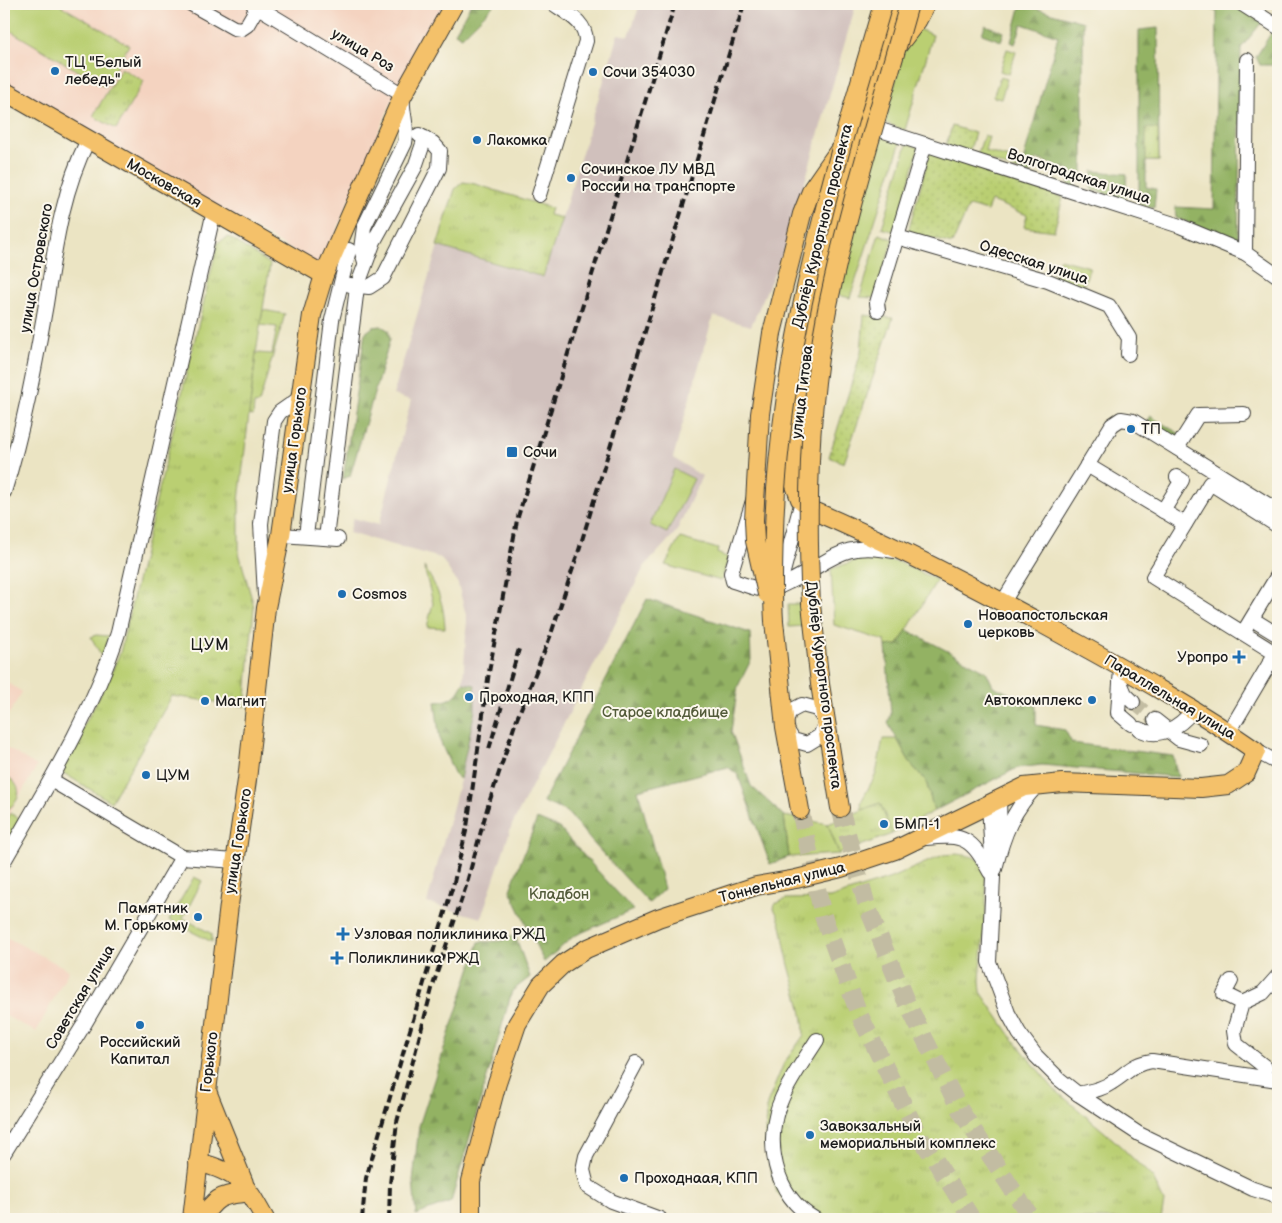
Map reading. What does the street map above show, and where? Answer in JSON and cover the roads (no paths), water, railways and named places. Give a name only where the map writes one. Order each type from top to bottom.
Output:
[{"type":"main road","name":"улица Горького","points":[[229,905],[247,780],[266,608],[281,535],[312,315],[324,276],[389,131],[403,95],[454,4]]},
{"type":"main road","name":"Дублёр Курортного проспекта","points":[[800,810],[785,727],[774,621],[775,489],[780,431],[790,366],[813,251],[883,4]]},
{"type":"main road","name":"улица Титова","points":[[800,496],[793,480],[793,468],[802,370],[826,256],[896,4]]},
{"type":"main road","name":"Дублёр Курортного проспекта","points":[[840,808],[826,722],[811,604],[808,500],[810,434],[825,321],[839,257],[909,4]]},
{"type":"main road","points":[[897,47],[917,22],[926,4]]},
{"type":"main road","name":"Московская","points":[[4,91],[324,276]]},
{"type":"main road","points":[[774,621],[760,571],[754,520],[760,414],[772,333],[802,214],[812,189],[862,122]]},
{"type":"main road","name":"Параллельная улица","points":[[800,496],[814,511],[1003,602],[1121,674],[1193,710],[1256,751]]},
{"type":"main road","name":"Тоннельная улица","points":[[471,1219],[471,1182],[497,1084],[517,1024],[541,985],[563,964],[586,949],[658,918],[756,886],[841,868],[895,850],[1024,787],[1062,783],[1228,786],[1241,778],[1250,768],[1256,751]]},
{"type":"main road","name":"Горького","points":[[192,1219],[229,905]]},
{"type":"main road","points":[[206,1089],[247,1192],[265,1219]]},
{"type":"main road","points":[[198,1168],[247,1192]]},
{"type":"main road","points":[[201,1219],[217,1199],[223,1196],[247,1192]]},
{"type":"street","points":[[191,4],[234,28],[241,29],[247,25],[254,5]]},
{"type":"street","points":[[539,195],[586,41],[586,31],[583,26],[554,4]]},
{"type":"street","points":[[1242,4],[1278,27]]},
{"type":"street","name":"улица Роз","points":[[254,5],[403,95]]},
{"type":"street","points":[[1245,253],[1247,60]]},
{"type":"street","points":[[365,262],[361,249],[364,227],[405,143],[408,129],[402,108],[403,95]]},
{"type":"street","name":"Волгоградская улица","points":[[862,122],[1180,226],[1245,253],[1278,276]]},
{"type":"street","points":[[324,276],[340,283],[357,287],[374,285],[385,275],[439,168],[440,151],[425,138],[401,126],[394,127],[389,131]]},
{"type":"street","points":[[281,535],[332,538],[357,287],[374,241],[415,167],[425,138]]},
{"type":"street","name":"улица Островского","points":[[4,492],[36,359],[61,214],[69,183],[88,140]]},
{"type":"street","points":[[878,310],[877,303],[925,144]]},
{"type":"street","points":[[4,861],[51,780],[107,668],[118,633],[214,211]]},
{"type":"street","points":[[345,227],[357,287]]},
{"type":"street","name":"Одесская улица","points":[[897,237],[1048,281],[1109,306],[1120,320],[1129,338],[1128,354]]},
{"type":"street","points":[[306,536],[332,320],[349,250]]},
{"type":"street","points":[[266,608],[262,568],[262,524],[274,421],[280,412],[300,398]]},
{"type":"street","points":[[1176,448],[1198,415],[1244,414]]},
{"type":"street","points":[[1003,602],[1112,425],[1121,419],[1133,421],[1278,511]]},
{"type":"street","points":[[1087,465],[1129,485],[1163,511],[1185,524]]},
{"type":"street","points":[[793,468],[783,479],[775,482],[755,481],[755,494],[731,573],[733,581],[762,590],[770,590],[800,576],[837,553],[850,549],[875,548],[902,553]]},
{"type":"street","points":[[1163,511],[1182,480],[1177,477]]},
{"type":"street","points":[[1229,732],[1277,654],[1153,577],[1210,483],[1278,526]]},
{"type":"street","points":[[779,586],[800,496]]},
{"type":"street","points":[[1243,633],[1278,575]]},
{"type":"street","points":[[1252,619],[1278,635]]},
{"type":"street","points":[[1121,674],[1125,694],[1133,702]]},
{"type":"street","points":[[1121,674],[1118,713],[1135,726],[1154,734],[1168,730],[1183,722],[1193,710]]},
{"type":"street","points":[[802,705],[817,709],[826,722],[820,736],[807,744],[792,740],[785,727],[789,712],[802,705]]},
{"type":"street","points":[[1155,720],[1184,741],[1201,745]]},
{"type":"street","points":[[1256,751],[1278,763]]},
{"type":"street","points":[[51,780],[182,857],[235,861]]},
{"type":"street","points":[[1000,847],[1020,806],[1039,784]]},
{"type":"street","points":[[993,877],[1000,847],[1001,811],[994,801]]},
{"type":"street","points":[[994,801],[989,962],[1008,1013],[1036,1056],[1078,1094],[1139,1134],[1253,1189],[1278,1197]]},
{"type":"street","points":[[921,838],[953,836],[966,840],[975,847],[993,877]]},
{"type":"street","name":"Советская улица","points":[[4,1153],[90,1015],[182,857]]},
{"type":"street","points":[[1272,1079],[1265,1067],[1236,1044],[1233,1037],[1242,1003],[1263,993],[1278,976]]},
{"type":"street","points":[[1231,981],[1224,994],[1242,1003]]},
{"type":"street","points":[[815,1219],[796,1204],[779,1181],[773,1140],[775,1118],[781,1099],[817,1040]]},
{"type":"street","points":[[1078,1094],[1099,1090],[1113,1083],[1133,1066],[1152,1061],[1272,1079]]},
{"type":"street","points":[[636,1063],[586,1156],[583,1170],[586,1186],[611,1201],[660,1219]]},
{"type":"tunnel","points":[[1133,702],[1155,720]]},
{"type":"tunnel","points":[[840,808],[867,906],[905,999],[960,1110],[1032,1219]]},
{"type":"tunnel","points":[[800,810],[823,916],[859,1014],[916,1130],[972,1219]]},
{"type":"railway","points":[[362,1219],[366,1178],[454,882],[467,827],[489,672],[517,520],[675,4]]},
{"type":"railway","points":[[389,1219],[390,1184],[397,1122],[433,985],[466,886],[487,809],[516,721],[550,637],[579,550],[744,4]]},
{"type":"railway","points":[[489,749],[519,649]]},
{"type":"place","name":"ТЦ \"Белый лебедь\"","points":[[55,71]]},
{"type":"place","name":"Сочи 354030","points":[[593,72]]},
{"type":"place","name":"Лакомка","points":[[477,140]]},
{"type":"place","name":"Сочинское ЛУ МВД России на транспорте","points":[[571,178]]},
{"type":"place","name":"ТП","points":[[1131,429]]},
{"type":"place","name":"Сочи","points":[[512,452]]},
{"type":"place","name":"Cosmos","points":[[342,594]]},
{"type":"place","name":"Новоапостольская церковь","points":[[968,624]]},
{"type":"place","name":"Уропро","points":[[1239,657]]},
{"type":"place","name":"Проходная, КПП","points":[[469,697]]},
{"type":"place","name":"Автокомплекс","points":[[1092,700]]},
{"type":"place","name":"Магнит","points":[[205,701]]},
{"type":"place","name":"ЦУМ","points":[[146,775]]},
{"type":"place","name":"БМП-1","points":[[884,824]]},
{"type":"place","name":"Памятник М. Горькому","points":[[198,917]]},
{"type":"place","name":"Узловая поликлиника РЖД","points":[[343,934]]},
{"type":"place","name":"Поликлиника РЖД","points":[[337,958]]},
{"type":"place","name":"Российский Капитал","points":[[140,1025]]},
{"type":"place","name":"Завокзальный мемориальный комплекс","points":[[810,1135]]},
{"type":"place","name":"Проходнаая, КПП","points":[[624,1178]]},
{"type":"district","name":"ЦУМ","points":[[210,644]]},
{"type":"park label","name":"Старое кладбище","points":[[665,712]]},
{"type":"park label","name":"Кладбон","points":[[559,894]]}]
